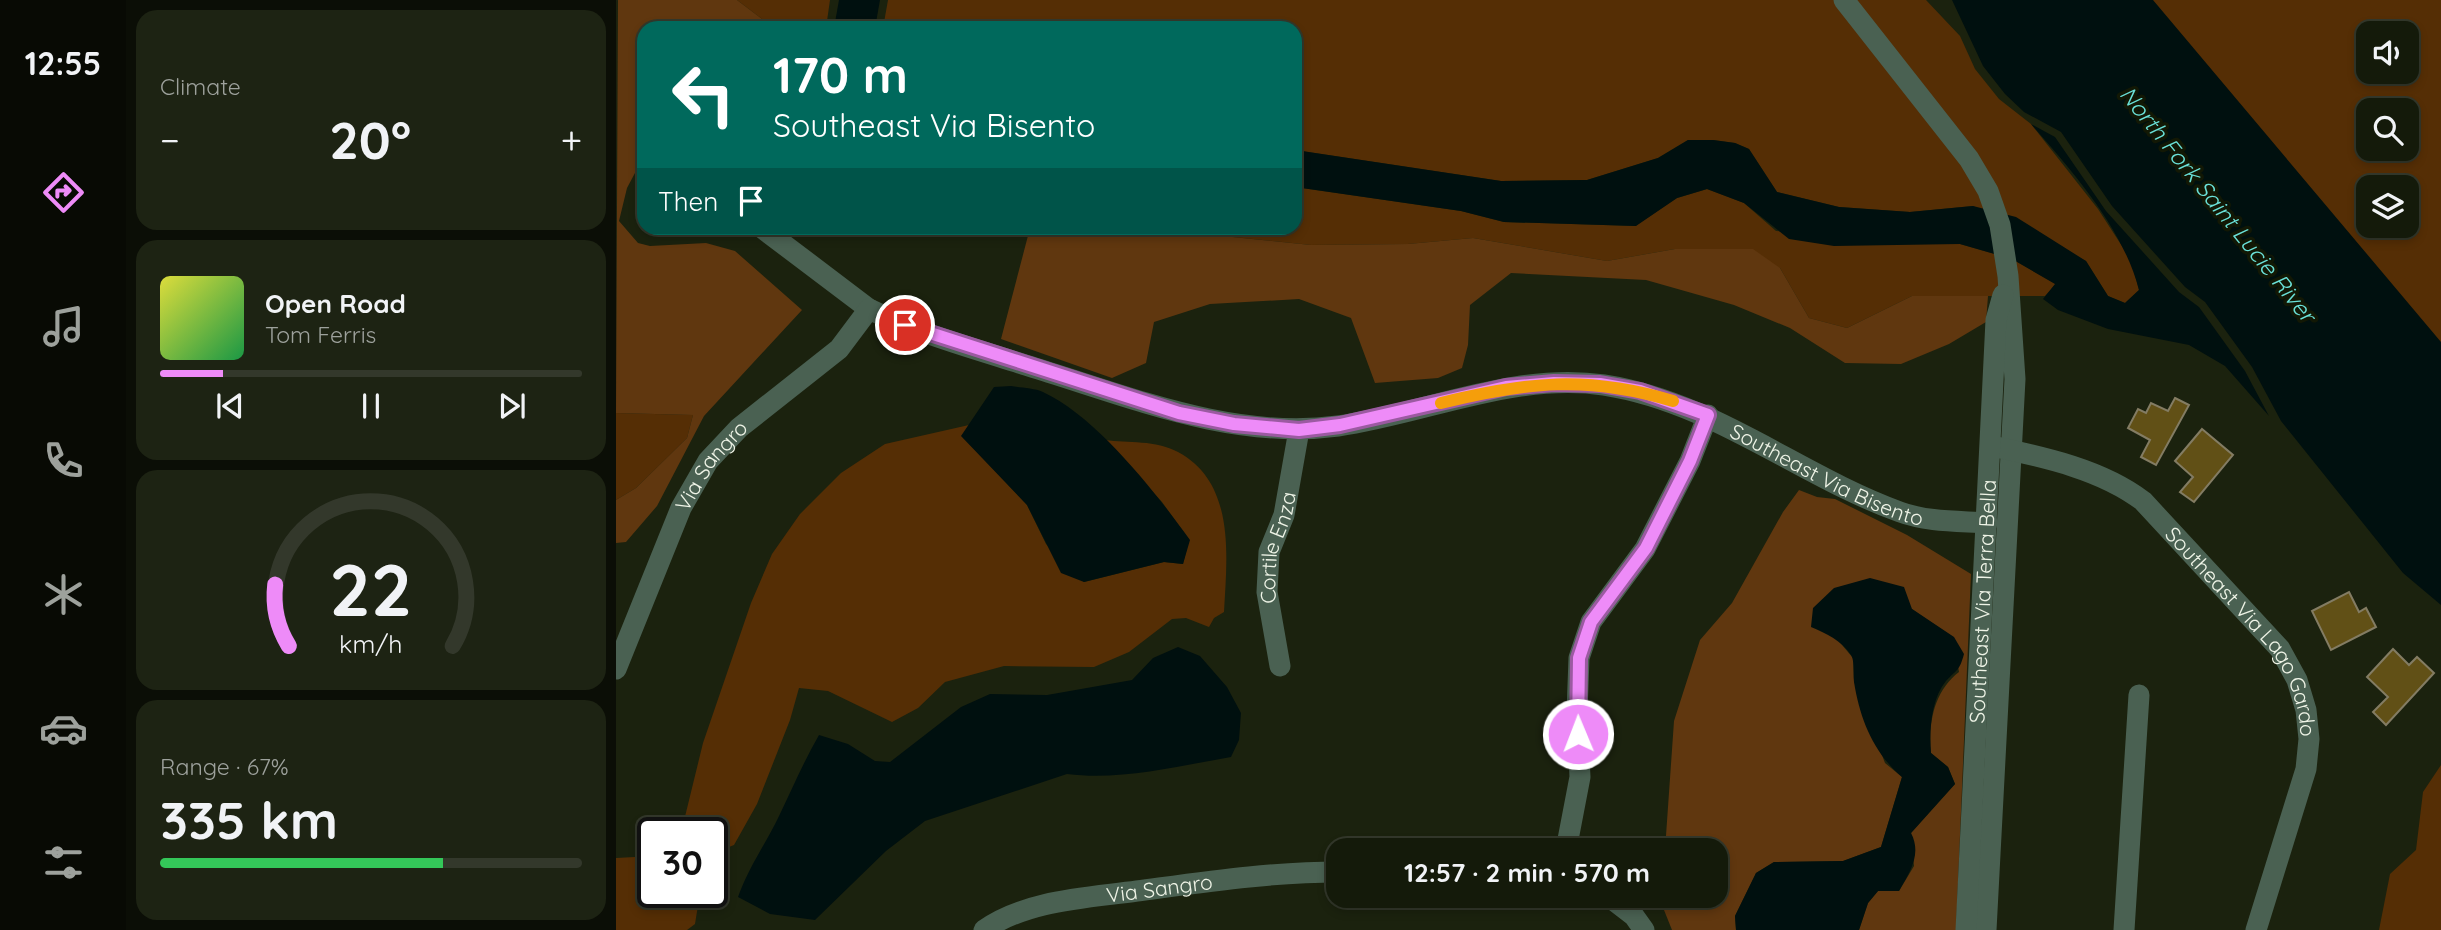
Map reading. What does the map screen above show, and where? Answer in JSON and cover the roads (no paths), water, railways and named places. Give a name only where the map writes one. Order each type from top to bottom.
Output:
[{"type":"street","name":"Southeast Via Terra Bella","points":[[1844,0],[1969,159],[1989,191],[2000,225],[2008,276],[2015,379],[1987,523],[1966,930]]},
{"type":"street","name":"Southeast Via Bisento","points":[[771,235],[869,309],[926,334],[1179,413],[1234,424],[1299,430],[1340,425],[1506,387],[1554,383],[1600,384],[1640,391],[1708,415],[1902,514],[1987,523]]},
{"type":"street","name":"Via Sangro","points":[[616,669],[681,508],[708,461],[739,428],[839,349],[869,309]]},
{"type":"street","points":[[1568,838],[1580,777],[1577,713],[1579,658],[1591,622],[1646,548],[1690,461],[1708,415]]},
{"type":"street","name":"Cortile Enza","points":[[1280,666],[1267,592],[1269,552],[1284,515],[1299,430]]},
{"type":"street","name":"Southeast Via Terra Bella","points":[[1986,930],[2002,448]]},
{"type":"street","name":"Southeast Via Lago Gardo","points":[[2002,448],[2099,475],[2123,486],[2143,501],[2280,649],[2297,680],[2306,710],[2309,739],[2305,769],[2256,930]]},
{"type":"street","points":[[2124,930],[2139,695]]},
{"type":"street","name":"Via Sangro","points":[[984,930],[1032,908],[1068,901],[1244,876],[1326,873]]},
{"type":"street","points":[[1624,908],[1634,916],[1644,930]]},
{"type":"water","points":[[839,0],[880,0],[876,21],[835,21]]},
{"type":"water","name":"North Fork Saint Lucie River","points":[[1952,0],[2153,0],[2441,342],[2441,605],[2403,573],[2281,421],[2252,367],[2205,302],[2185,287],[2112,206],[2061,132],[2024,112],[2005,94],[1983,66]]},
{"type":"water","points":[[2031,124],[2055,137],[2106,211],[2179,292],[2199,307],[2245,371],[2269,416],[2225,366],[2189,345],[2108,329],[2058,310],[2043,299],[2055,284],[2012,259],[1960,244],[1834,246],[1789,239],[1744,203],[1707,189],[1677,198],[1636,226],[1504,222],[1461,211],[1302,188],[1302,151],[1501,181],[1587,180],[1658,158],[1688,140],[1735,143],[1749,149],[1777,192],[1839,207],[1910,212],[1973,206],[2016,217],[2086,261],[2108,296],[2125,303],[2139,290],[2131,267],[2109,223],[2063,161]]},
{"type":"water","points":[[1011,386],[1039,391],[1063,404],[1104,437],[1190,540],[1183,564],[1164,562],[1084,582],[1061,573],[1027,505],[961,436],[994,387]]},
{"type":"water","points":[[1870,578],[1904,587],[1912,609],[1954,637],[1964,654],[1959,667],[1946,681],[1937,697],[1930,735],[1931,753],[1948,767],[1955,784],[1911,833],[1915,856],[1911,870],[1899,891],[1878,891],[1868,903],[1859,930],[1736,930],[1735,916],[1756,873],[1774,862],[1843,861],[1881,847],[1902,777],[1883,757],[1869,734],[1857,696],[1851,655],[1838,641],[1811,627],[1813,608],[1834,588]]},
{"type":"water","points":[[1178,647],[1200,656],[1227,687],[1241,713],[1239,740],[1231,757],[1128,774],[1067,774],[925,821],[886,851],[815,920],[770,914],[738,897],[819,735],[848,744],[875,761],[890,762],[961,707],[990,694],[1047,695],[1132,680],[1153,658]]}]
